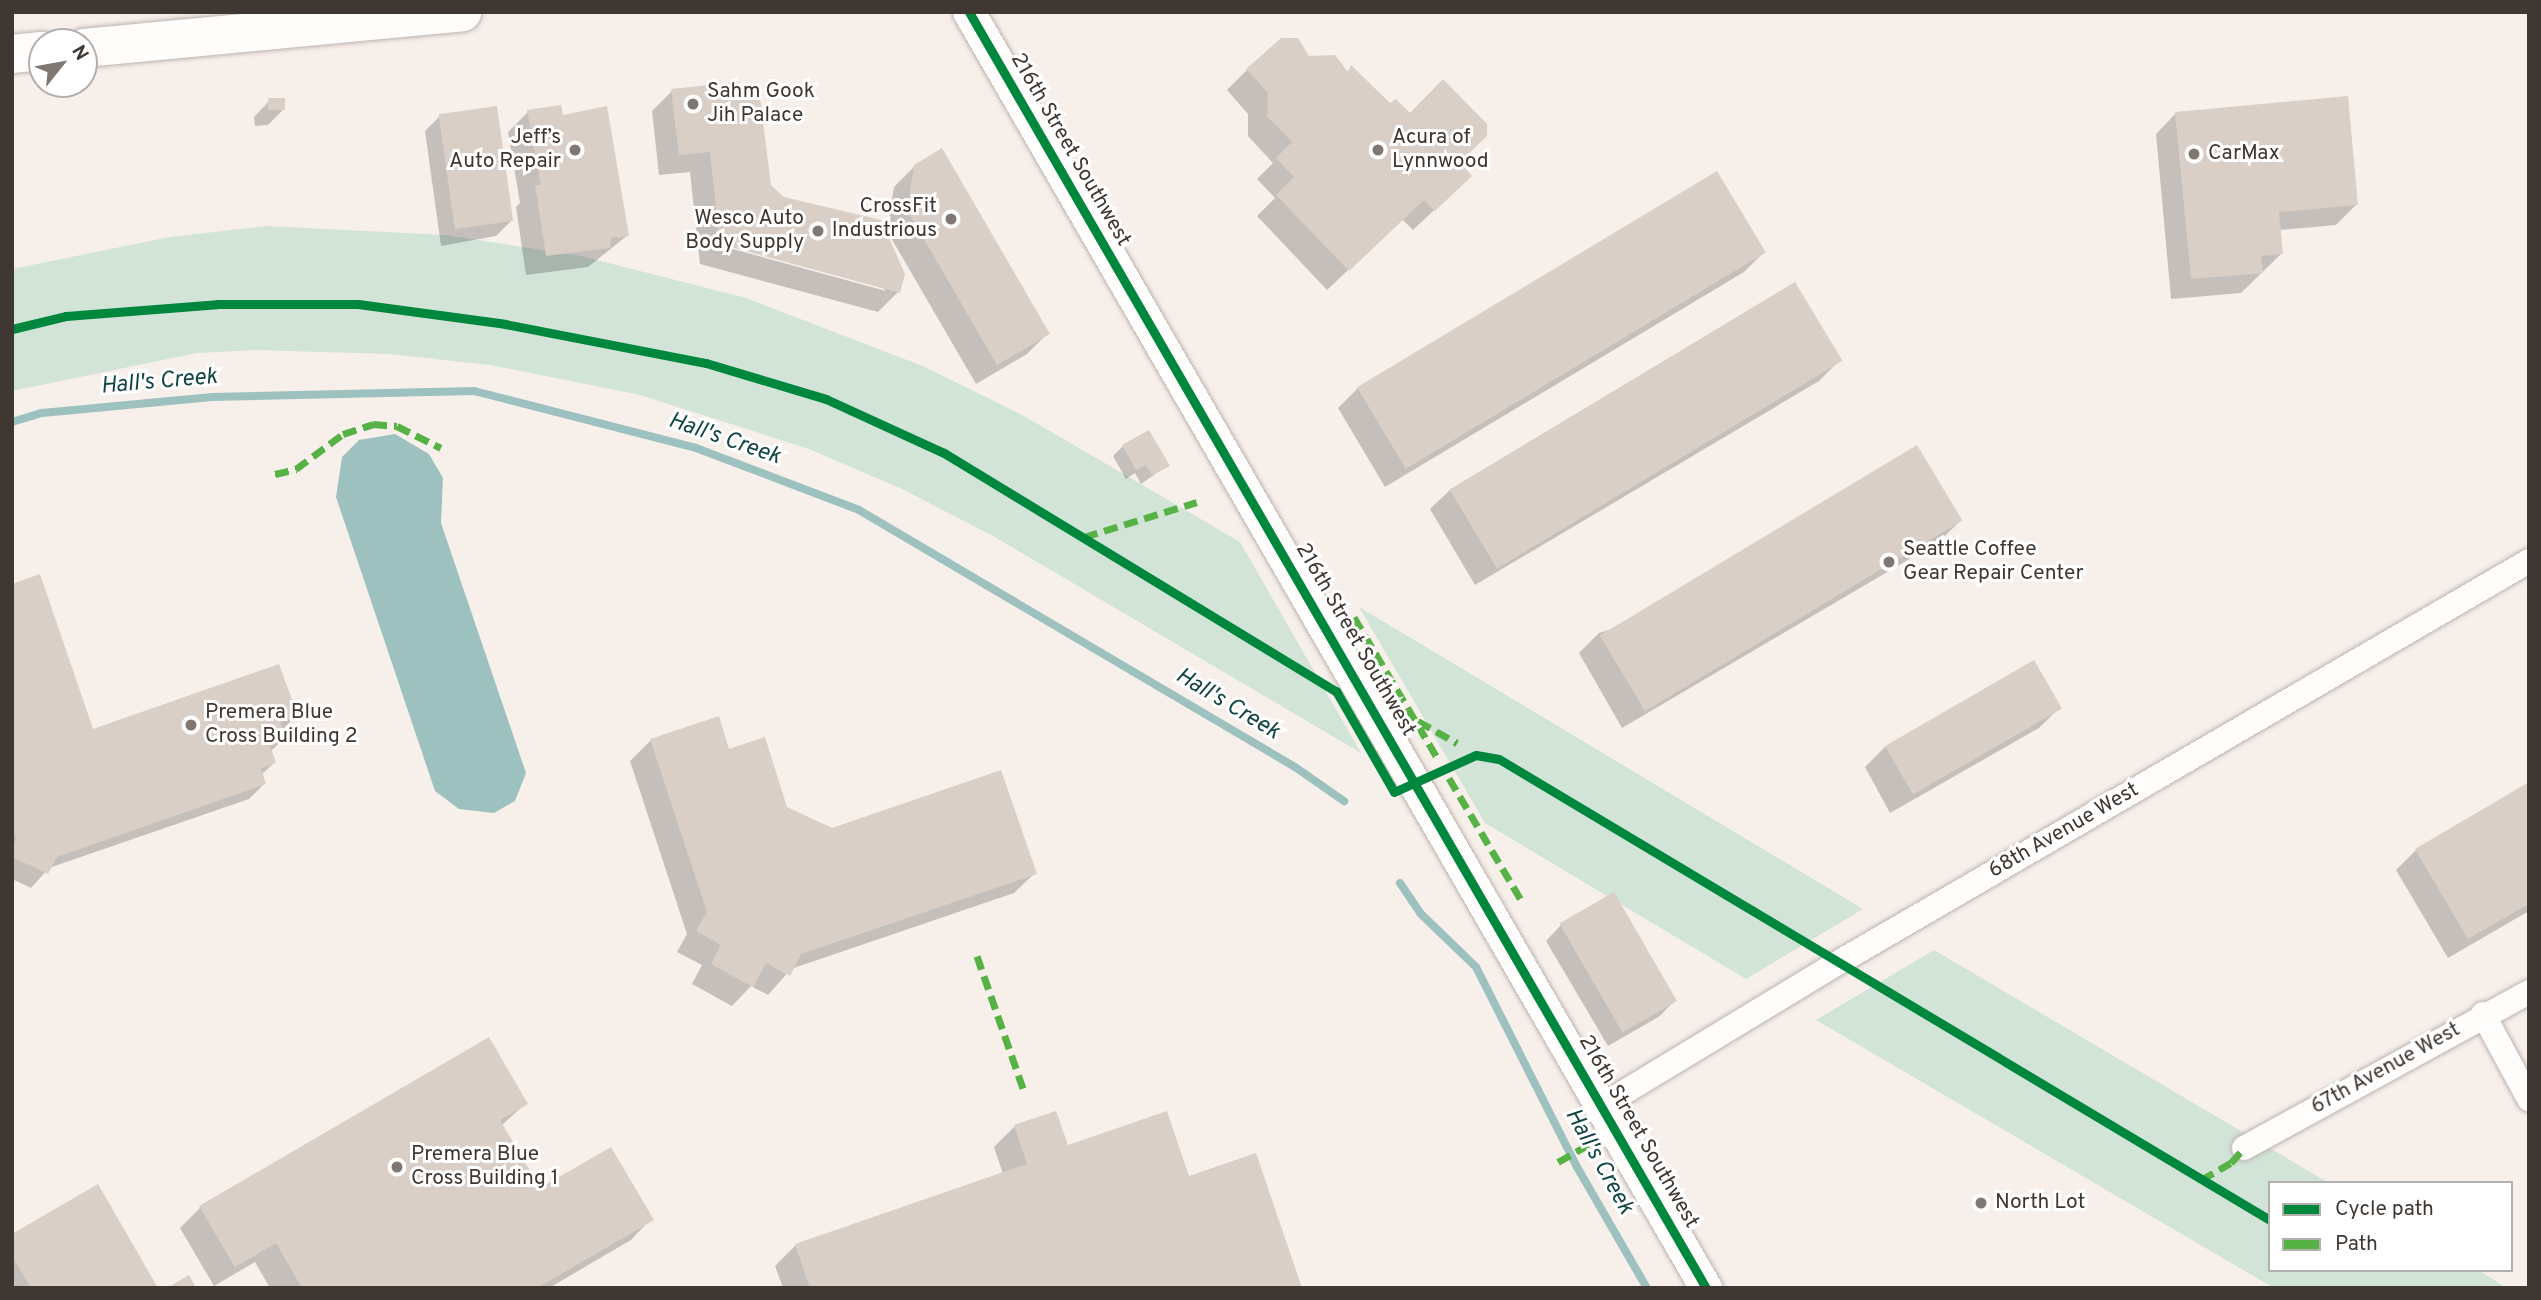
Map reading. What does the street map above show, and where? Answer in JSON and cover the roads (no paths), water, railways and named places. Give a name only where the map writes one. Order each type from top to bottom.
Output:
[{"type":"highway","points":[[98,47],[462,12]]},
{"type":"street","name":"216th Street Southwest","points":[[969,12],[1706,1288]]},
{"type":"street","name":"68th Avenue West","points":[[1602,1105],[1848,957],[2529,561]]},
{"type":"street","name":"67th Avenue West","points":[[2244,1148],[2483,1014],[2529,992]]},
{"type":"street","points":[[2483,1014],[2529,1099]]},
{"type":"water","points":[[395,434],[429,454],[443,478],[441,523],[526,773],[515,801],[494,813],[459,809],[435,791],[336,497],[342,457],[359,440]]},
{"type":"waterway","name":"Hall's Creek","points":[[12,422],[42,413],[212,397],[474,391],[696,448],[859,510],[1295,767],[1344,801]]},
{"type":"waterway","name":"Hall's Creek","points":[[1400,883],[1420,913],[1476,967],[1577,1167],[1647,1288]]},
{"type":"place","name":"Sahm Gook Jih Palace","points":[[693,104]]},
{"type":"place","name":"Jeff’s Auto Repair","points":[[575,150]]},
{"type":"place","name":"Acura of Lynnwood","points":[[1378,150]]},
{"type":"place","name":"CarMax","points":[[2194,154]]},
{"type":"place","name":"CrossFit Industrious","points":[[951,219]]},
{"type":"place","name":"Wesco Auto Body Supply","points":[[818,231]]},
{"type":"place","name":"Seattle Coffee Gear Repair Center","points":[[1889,562]]},
{"type":"place","name":"Premera Blue Cross Building 2","points":[[191,725]]},
{"type":"place","name":"Premera Blue Cross Building 1","points":[[397,1167]]},
{"type":"place","name":"North Lot","points":[[1981,1203]]}]
